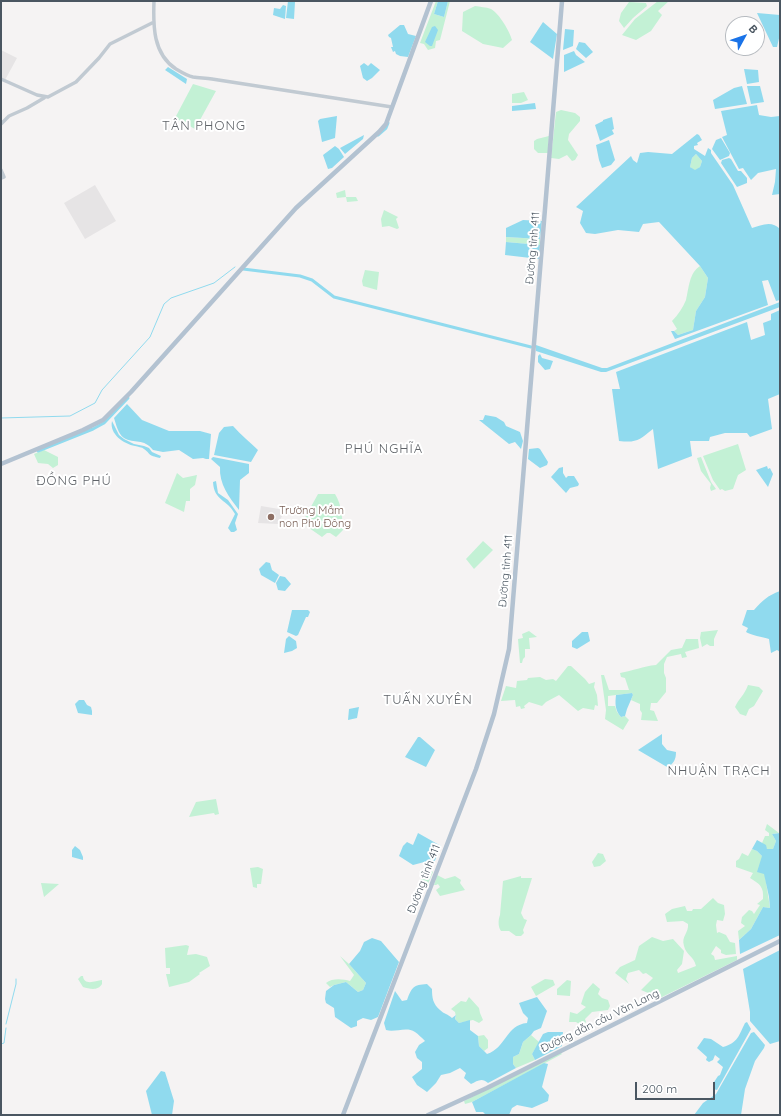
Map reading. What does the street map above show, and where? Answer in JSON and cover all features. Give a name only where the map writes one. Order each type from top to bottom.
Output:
[{"type":"main road","points":[[1,464],[83,430],[103,420],[131,392],[296,208],[379,132],[386,124],[431,1]]},
{"type":"main road","name":"Đường tỉnh 411","points":[[344,1115],[476,769],[494,714],[509,649],[562,1]]},
{"type":"main road","name":"Đường dẫn cầu Văn Lang","points":[[428,1115],[487,1088],[780,941]]},
{"type":"street","points":[[154,1],[154,22],[161,54],[166,61],[180,72],[194,77],[212,78],[392,107]]},
{"type":"street","points":[[1,124],[10,116],[76,82],[110,44],[154,22]]},
{"type":"street","points":[[1,79],[45,97]]},
{"type":"street","points":[[1,170],[4,177],[1,178]]},
{"type":"shaded area","points":[[1,50],[17,58],[5,80],[1,77]]},
{"type":"shaded area","points":[[95,185],[116,221],[85,239],[64,203]]},
{"type":"shaded area","name":"Trường Mầm non Phú Đông","points":[[261,506],[285,510],[278,524],[258,523]]},
{"type":"green space","points":[[436,1],[438,1],[434,14],[444,17],[448,1],[450,1],[440,40],[436,41],[435,48],[428,50],[424,44],[420,43]]},
{"type":"green space","points":[[658,1],[669,1],[658,11],[662,15],[651,31],[636,40],[622,35],[635,19]]},
{"type":"green space","points":[[629,2],[646,3],[647,6],[624,28],[619,21],[621,13]]},
{"type":"green space","points":[[475,6],[491,9],[504,23],[512,40],[503,48],[483,44],[462,31],[463,12]]},
{"type":"green space","points":[[193,84],[216,91],[195,129],[175,118]]},
{"type":"green space","points":[[524,92],[528,100],[521,103],[512,103],[512,94]]},
{"type":"green space","points":[[561,110],[575,113],[580,117],[580,121],[569,134],[568,140],[578,155],[575,160],[572,161],[567,155],[559,159],[551,158],[556,112]]},
{"type":"green space","points":[[549,136],[548,153],[538,153],[534,149],[534,141]]},
{"type":"green space","points":[[696,154],[702,161],[700,167],[695,171],[690,167],[692,158]]},
{"type":"green space","points":[[345,190],[346,197],[337,198],[336,193]]},
{"type":"green space","points":[[346,197],[356,197],[358,201],[347,202]]},
{"type":"green space","points":[[384,210],[398,217],[396,219],[399,228],[397,229],[389,226],[382,227],[381,219]]},
{"type":"green space","points":[[506,237],[540,239],[540,245],[506,242]]},
{"type":"green space","points":[[700,266],[708,278],[705,297],[696,311],[693,330],[678,335],[674,331],[677,329],[672,321],[685,303],[692,277],[696,269]]},
{"type":"green space","points":[[365,270],[379,272],[377,290],[363,286],[362,281]]},
{"type":"green space","points":[[738,444],[746,470],[738,475],[733,489],[725,491],[722,489],[720,490],[713,480],[703,456]]},
{"type":"green space","points":[[44,450],[58,457],[58,465],[53,468],[48,464],[38,463],[34,454]]},
{"type":"green space","points":[[701,457],[711,482],[716,489],[711,491],[711,484],[701,471],[697,458]]},
{"type":"green space","points":[[177,473],[183,478],[197,475],[195,485],[190,489],[190,501],[186,501],[184,512],[165,503]]},
{"type":"green space","points":[[318,494],[335,494],[339,502],[343,530],[336,537],[330,533],[327,533],[322,537],[302,523]]},
{"type":"green space","points":[[483,541],[493,550],[474,569],[466,559]]},
{"type":"green space","points":[[718,630],[714,639],[714,646],[707,644],[702,647],[700,638],[701,632]]},
{"type":"green space","points":[[529,631],[537,637],[529,638],[530,649],[525,649],[525,657],[522,663],[520,663],[518,639],[523,638],[522,634]]},
{"type":"green space","points":[[686,639],[698,639],[699,648],[685,652],[687,657],[682,658],[681,654],[667,657],[664,664],[666,692],[657,703],[651,703],[650,710],[654,711],[658,721],[641,720],[642,713],[640,710],[640,704],[631,700],[633,695],[632,693],[608,696],[608,706],[615,706],[621,717],[625,716],[629,720],[623,730],[605,719],[606,710],[601,675],[604,675],[609,690],[629,690],[625,678],[621,677],[620,673],[656,665],[671,650],[682,648]]},
{"type":"green space","points":[[568,666],[571,666],[589,684],[595,682],[594,687],[597,695],[598,706],[595,705],[594,710],[583,708],[578,711],[559,695],[542,706],[529,702],[524,706],[525,708],[521,709],[520,706],[516,707],[515,700],[501,701],[506,686],[516,688],[517,681],[527,680],[528,678],[540,677],[546,680],[553,679],[556,681]]},
{"type":"green space","points":[[748,685],[759,687],[763,691],[754,706],[749,709],[746,716],[740,714],[735,707]]},
{"type":"green space","points":[[216,799],[219,814],[215,815],[214,813],[189,817],[196,802]]},
{"type":"green space","points":[[767,824],[779,833],[772,834],[776,841],[773,849],[767,849],[762,843],[765,836],[769,836],[769,833],[765,830]]},
{"type":"green space","points":[[752,849],[757,851],[762,856],[770,908],[763,907],[751,929],[739,940],[738,931],[745,926],[741,923],[742,917],[749,910],[754,914],[760,905],[757,904],[763,899],[761,886],[750,878],[753,873],[736,867],[736,861],[742,853],[748,856]]},
{"type":"green space","points":[[598,853],[603,854],[606,861],[600,866],[594,867],[592,862]]},
{"type":"green space","points":[[258,867],[263,869],[261,884],[257,884],[257,888],[253,887],[250,868]]},
{"type":"green space","points":[[422,870],[430,870],[433,872],[427,886],[420,880],[422,878],[420,875]]},
{"type":"green space","points":[[437,875],[445,879],[455,876],[461,880],[460,883],[465,890],[440,896],[436,890],[440,887],[438,884],[434,885]]},
{"type":"green space","points":[[521,876],[521,878],[532,878],[521,913],[524,919],[527,920],[523,930],[524,933],[521,936],[516,936],[509,931],[501,931],[499,928],[499,921],[503,881]]},
{"type":"green space","points":[[41,883],[59,884],[44,897]]},
{"type":"green space","points":[[713,898],[718,903],[724,905],[725,914],[723,921],[717,920],[717,933],[719,932],[726,935],[730,942],[735,943],[736,954],[726,955],[721,953],[721,950],[716,946],[711,954],[714,956],[715,960],[737,956],[737,960],[660,998],[641,990],[653,978],[646,973],[643,974],[639,970],[628,973],[626,979],[629,984],[615,973],[620,967],[635,960],[639,946],[652,937],[663,941],[673,939],[684,951],[682,964],[677,970],[678,973],[696,966],[694,960],[686,952],[683,943],[688,924],[683,921],[667,922],[665,914],[672,909],[685,906],[687,911],[701,909]]},
{"type":"green space","points":[[186,945],[189,946],[187,955],[196,954],[207,957],[210,966],[189,982],[169,987],[166,974],[170,974],[170,968],[166,968],[165,948]]},
{"type":"green space","points":[[340,956],[366,983],[363,990],[358,992],[346,982],[330,987],[326,983],[328,981],[341,979],[350,981],[354,975]]},
{"type":"green space","points":[[83,976],[85,981],[88,982],[102,980],[102,984],[96,989],[83,987],[78,979]]},
{"type":"green space","points":[[545,979],[553,980],[555,985],[536,996],[531,987]]},
{"type":"green space","points":[[567,980],[571,981],[570,996],[557,995],[557,989]]},
{"type":"green space","points":[[593,983],[600,989],[598,994],[602,998],[608,1000],[610,1006],[608,1010],[592,1012],[585,1019],[586,1022],[582,1026],[576,1022],[569,1022],[570,1012],[577,1014],[586,1007],[581,1004],[585,992]]},
{"type":"green space","points":[[469,997],[479,1008],[483,1020],[479,1023],[473,1020],[459,1023],[455,1019],[455,1012],[451,1009],[461,1001],[466,1002]]},
{"type":"green space","points":[[484,1035],[488,1040],[488,1048],[484,1051],[479,1046],[478,1036]]},
{"type":"green space","points":[[531,1035],[539,1042],[532,1054],[535,1060],[516,1068],[513,1064],[513,1057],[519,1054],[523,1042]]},
{"type":"green space","points":[[560,1052],[562,1054],[472,1102],[465,1104],[464,1101]]},
{"type":"water","points":[[288,1],[295,2],[294,19],[286,18]]},
{"type":"water","points":[[438,1],[448,1],[444,17],[434,14]]},
{"type":"water","points":[[283,5],[286,6],[285,19],[273,15],[274,8],[280,9]]},
{"type":"water","points":[[757,13],[780,15],[780,34],[777,47],[773,47],[765,30],[765,16],[758,16]]},
{"type":"water","points":[[543,22],[557,34],[553,59],[530,42]]},
{"type":"water","points":[[400,25],[404,25],[408,34],[416,36],[408,57],[400,56],[396,54],[395,51],[393,52],[391,47],[393,47],[391,38],[388,35]]},
{"type":"water","points":[[435,26],[438,30],[432,46],[430,46],[425,42],[432,27]]},
{"type":"water","points":[[565,29],[574,30],[573,46],[563,50]]},
{"type":"water","points":[[579,42],[585,43],[593,52],[586,58],[576,49]]},
{"type":"water","points":[[574,51],[576,55],[585,62],[564,72],[564,55]]},
{"type":"water","points":[[364,63],[368,66],[371,63],[380,70],[367,81],[363,78],[360,66]]},
{"type":"water","points":[[168,67],[187,79],[186,84],[165,70]]},
{"type":"water","points":[[744,69],[758,70],[759,82],[747,84]]},
{"type":"water","points":[[742,86],[747,104],[715,109],[713,100],[734,88]]},
{"type":"water","points":[[747,86],[760,86],[764,102],[751,104]]},
{"type":"water","points":[[535,103],[536,109],[512,111],[512,106]]},
{"type":"water","points":[[757,105],[759,115],[771,117],[780,116],[780,194],[772,195],[776,169],[758,173],[751,180],[743,168],[739,169],[722,137],[727,135],[721,111]]},
{"type":"water","points":[[337,116],[335,138],[322,142],[318,121],[320,119]]},
{"type":"water","points":[[612,117],[614,129],[612,130],[614,134],[600,141],[595,125]]},
{"type":"water","points":[[697,134],[699,135],[702,140],[697,143],[698,145],[694,146],[694,149],[705,156],[708,148],[711,150],[711,153],[733,185],[752,228],[770,224],[777,226],[780,229],[780,300],[776,301],[768,280],[762,281],[768,305],[675,339],[671,331],[674,331],[678,335],[693,330],[696,311],[705,297],[708,278],[700,266],[659,222],[643,224],[639,232],[618,230],[595,234],[586,233],[580,223],[583,211],[576,207],[631,156],[637,163],[640,153],[648,152],[672,154]],"holes":[[[696,154],[702,161],[700,167],[695,170],[690,167],[692,158]]]},
{"type":"water","points":[[364,135],[363,139],[345,154],[340,148]]},
{"type":"water","points":[[721,138],[730,153],[729,156],[720,160],[712,149],[716,140]]},
{"type":"water","points":[[609,140],[615,160],[611,165],[602,168],[596,145]]},
{"type":"water","points":[[335,146],[344,157],[332,168],[328,169],[323,155]]},
{"type":"water","points":[[729,158],[738,171],[741,171],[747,178],[747,183],[737,187],[721,163],[722,160]]},
{"type":"water","points":[[523,220],[542,221],[540,239],[506,237],[506,228]]},
{"type":"water","points":[[506,242],[540,245],[539,259],[505,255]]},
{"type":"water","points":[[780,302],[780,307],[606,372],[601,372],[536,351],[536,345],[602,368],[607,368]]},
{"type":"water","points":[[780,310],[780,394],[768,399],[772,429],[750,437],[747,433],[725,433],[710,437],[709,441],[690,441],[692,456],[658,469],[653,429],[638,440],[630,442],[619,441],[612,389],[620,389],[616,372],[747,322],[751,340],[765,335],[763,323],[771,320],[771,314]]},
{"type":"water","points":[[540,354],[542,358],[553,361],[550,369],[545,370],[538,362],[538,356]]},
{"type":"water","points":[[127,404],[142,420],[169,431],[200,431],[211,434],[209,459],[193,459],[179,450],[163,452],[153,450],[146,444],[124,438],[119,431],[114,418]]},
{"type":"water","points":[[485,415],[496,417],[504,422],[506,426],[520,432],[523,441],[521,449],[515,442],[509,444],[479,420],[483,420]]},
{"type":"water","points":[[112,421],[119,435],[124,439],[134,444],[149,448],[152,452],[161,456],[160,458],[151,455],[142,448],[126,443],[118,438],[113,430]]},
{"type":"water","points":[[233,426],[258,450],[251,462],[214,455],[219,433],[224,427]]},
{"type":"water","points":[[538,448],[548,462],[547,465],[540,468],[528,459],[529,449]]},
{"type":"water","points":[[213,457],[249,464],[249,473],[240,480],[239,510],[225,490],[221,479],[220,467],[211,459]]},
{"type":"water","points":[[767,466],[773,474],[768,487],[756,470]]},
{"type":"water","points":[[563,467],[563,473],[566,478],[568,476],[574,476],[579,484],[578,486],[570,488],[566,493],[551,477],[559,468]]},
{"type":"water","points":[[216,481],[218,493],[228,500],[238,514],[235,523],[237,530],[234,532],[231,532],[228,528],[235,514],[228,505],[218,497],[213,482]]},
{"type":"water","points":[[266,562],[270,563],[272,570],[279,575],[275,583],[261,575],[259,569]]},
{"type":"water","points":[[280,576],[285,577],[291,584],[285,591],[278,590],[276,583]]},
{"type":"water","points":[[780,591],[780,652],[777,650],[771,653],[769,639],[746,632],[748,628],[742,625],[747,610],[754,610],[766,599]]},
{"type":"water","points":[[292,610],[308,610],[310,612],[308,617],[306,617],[298,635],[296,636],[287,632]]},
{"type":"water","points":[[582,632],[588,632],[590,641],[577,649],[572,647],[572,641]]},
{"type":"water","points":[[289,636],[296,641],[297,648],[284,653],[286,639]]},
{"type":"water","points":[[632,693],[633,695],[625,716],[621,717],[616,707],[616,695]]},
{"type":"water","points":[[79,700],[84,700],[87,705],[91,707],[92,715],[78,713],[75,704]]},
{"type":"water","points":[[359,707],[357,718],[348,720],[349,709]]},
{"type":"water","points":[[662,734],[662,744],[667,750],[676,752],[674,761],[667,767],[638,750]]},
{"type":"water","points":[[418,737],[420,737],[435,750],[426,767],[405,757]]},
{"type":"water","points":[[418,833],[441,846],[433,865],[428,861],[413,865],[399,856],[403,846],[407,842],[413,845]]},
{"type":"water","points":[[780,833],[780,935],[740,954],[739,940],[751,929],[763,907],[770,908],[764,874],[757,872],[762,856],[757,851],[752,849],[757,840],[766,845],[767,849],[773,849],[776,841],[772,834]]},
{"type":"water","points":[[75,846],[80,850],[83,860],[72,857],[72,850]]},
{"type":"water","points":[[372,938],[381,941],[399,962],[378,1017],[371,1020],[363,1018],[357,1021],[357,1026],[351,1028],[335,1017],[334,1008],[326,1003],[326,991],[334,985],[346,982],[358,992],[363,990],[366,983],[349,964],[360,951],[364,942]]},
{"type":"water","points":[[780,950],[780,1041],[770,1044],[750,1021],[750,1012],[743,969]]},
{"type":"water","points":[[427,984],[432,989],[434,1003],[438,1008],[452,1018],[456,1015],[455,1019],[459,1023],[470,1020],[470,1030],[478,1036],[479,1046],[487,1054],[498,1047],[515,1028],[527,1023],[528,1018],[523,1013],[519,1003],[537,997],[547,1011],[541,1028],[534,1031],[523,1042],[519,1054],[513,1057],[513,1064],[516,1068],[488,1083],[482,1080],[471,1084],[464,1078],[466,1073],[460,1068],[450,1073],[441,1075],[436,1083],[427,1092],[417,1085],[412,1077],[422,1069],[422,1062],[417,1058],[415,1052],[419,1045],[425,1041],[412,1030],[386,1030],[384,1023],[395,991],[402,1001],[407,1000],[410,992],[416,986]]},
{"type":"water","points":[[747,1022],[751,1029],[717,1090],[713,1089],[714,1082],[720,1075],[723,1067],[717,1062],[720,1059],[715,1055],[713,1060],[709,1062],[706,1060],[707,1057],[697,1048],[704,1038],[711,1039],[723,1047],[732,1043],[735,1041]]},
{"type":"water","points":[[548,1032],[563,1032],[562,1046],[535,1060],[532,1054],[543,1034]]},
{"type":"water","points":[[754,1032],[765,1045],[755,1061],[745,1089],[741,1115],[694,1115],[703,1103],[716,1094],[751,1033]]},
{"type":"water","points":[[544,1063],[548,1064],[542,1087],[549,1095],[548,1101],[532,1108],[517,1105],[512,1108],[509,1115],[486,1115],[483,1112],[476,1112],[472,1102]]},
{"type":"water","points":[[161,1071],[165,1072],[174,1101],[172,1115],[152,1115],[146,1091]]},
{"type":"waterway","points":[[378,135],[386,128],[388,123]]},
{"type":"waterway","points":[[1,418],[70,416],[95,403],[102,390],[150,337],[164,304],[171,298],[214,283],[235,267]]},
{"type":"waterway","points":[[243,269],[300,276],[312,280],[334,297],[531,347]]},
{"type":"waterway","points":[[38,451],[93,429],[104,423],[128,398]]},
{"type":"waterway","points":[[6,1024],[16,979]]},
{"type":"waterway","points":[[1,1044],[4,1043],[6,1028]]},
{"type":"place","name":"Trường Mầm non Phú Đông","points":[[271,517]]},
{"type":"district","name":"TÂN PHONG","points":[[204,126]]},
{"type":"district","name":"PHÚ NGHĨA","points":[[384,449]]},
{"type":"district","name":"ĐỒNG PHÚ","points":[[74,481]]},
{"type":"district","name":"TUẤN XUYÊN","points":[[428,700]]},
{"type":"district","name":"NHUẬN TRẠCH","points":[[719,771]]}]
